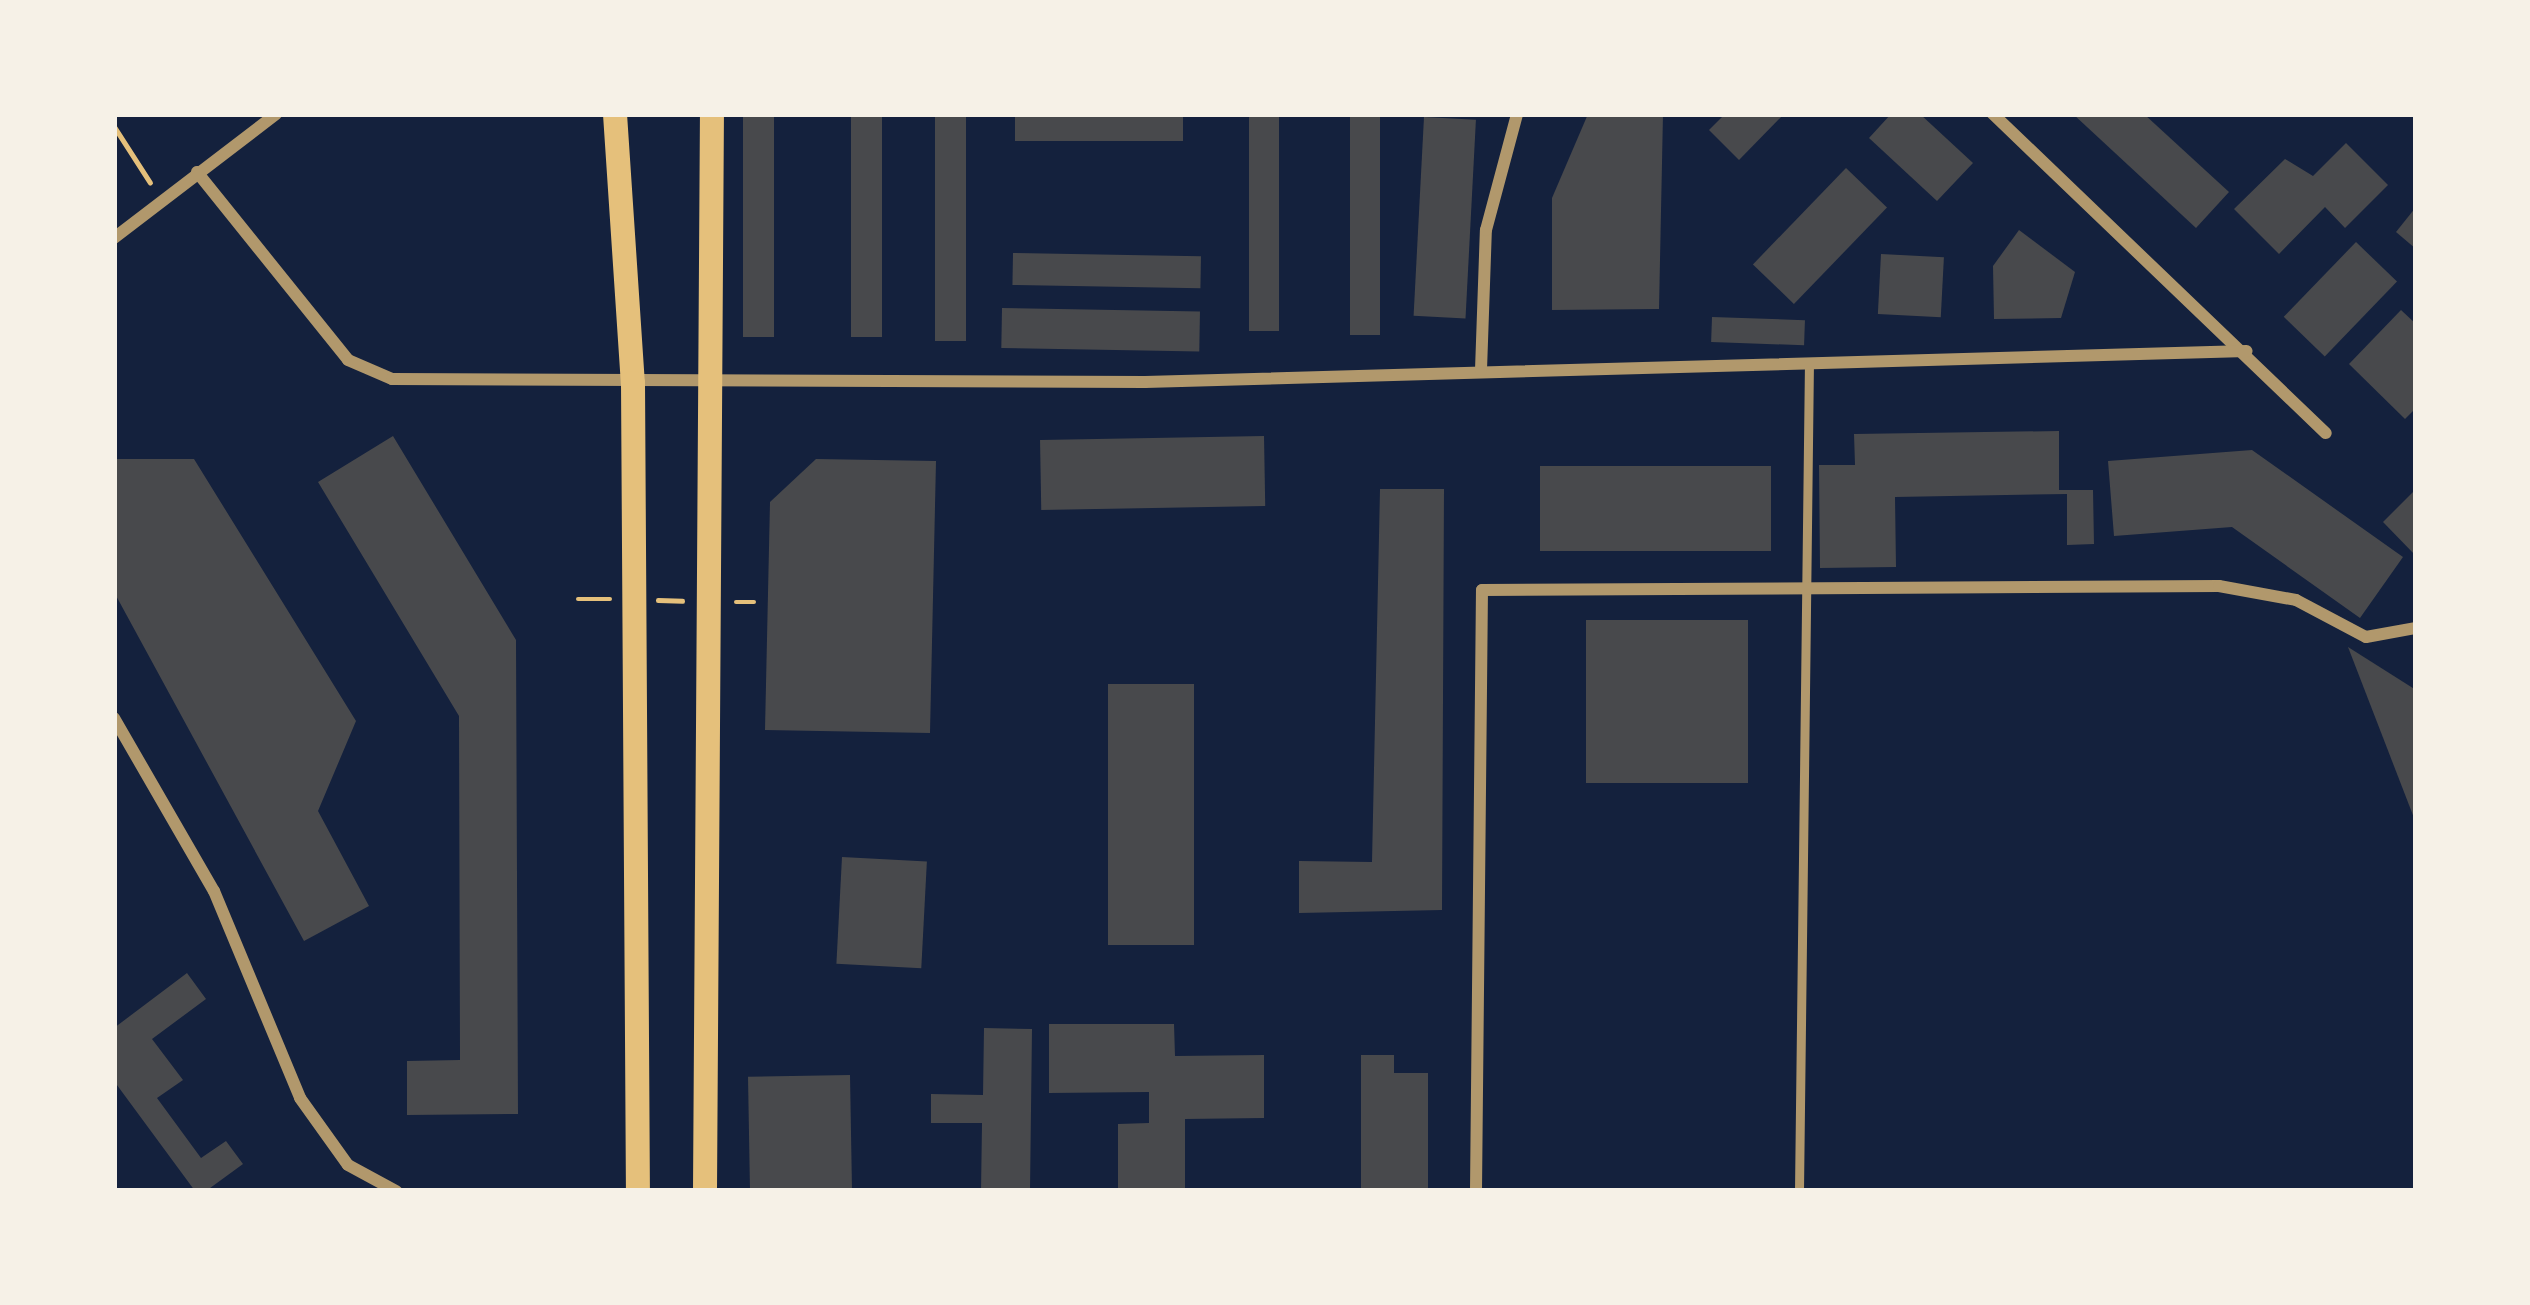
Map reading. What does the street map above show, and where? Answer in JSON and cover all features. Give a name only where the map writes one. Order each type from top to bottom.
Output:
[{"type":"main road","points":[[615,114],[632,383],[638,1191]]},
{"type":"main road","points":[[705,1191],[712,114]]},
{"type":"street","points":[[114,238],[276,114]]},
{"type":"street","points":[[1481,370],[1486,230],[1517,114]]},
{"type":"street","points":[[1993,114],[2247,351],[2326,433]]},
{"type":"street","points":[[197,172],[348,360],[392,380],[710,384],[2247,351]]},
{"type":"street","points":[[1476,1191],[1482,590],[2219,586],[2296,600],[2366,637],[2416,628]]},
{"type":"street","points":[[114,718],[214,891],[310,1115],[348,1165],[396,1191]]},
{"type":"lane","points":[[1799,1191],[1809,363]]},
{"type":"path","points":[[114,126],[161,200]]},
{"type":"path","points":[[578,599],[622,600]]},
{"type":"path","points":[[644,600],[688,601]]},
{"type":"path","points":[[732,602],[754,602]]},
{"type":"building","points":[[743,114],[774,114],[774,337],[743,337]]},
{"type":"building","points":[[851,114],[882,114],[882,337],[851,337]]},
{"type":"building","points":[[935,114],[966,114],[966,341],[935,341]]},
{"type":"building","points":[[1015,114],[1183,114],[1183,141],[1015,141]]},
{"type":"building","points":[[1249,114],[1279,114],[1279,331],[1249,331]]},
{"type":"building","points":[[1350,114],[1380,114],[1380,335],[1350,335]]},
{"type":"building","points":[[1588,114],[1663,114],[1659,309],[1552,310],[1552,198]]},
{"type":"building","points":[[1725,114],[1784,114],[1739,160],[1709,130]]},
{"type":"building","points":[[1891,114],[1920,114],[1973,163],[1937,201],[1869,138]]},
{"type":"building","points":[[2073,114],[2144,114],[2229,192],[2196,228]]},
{"type":"building","points":[[1424,117],[1476,120],[1466,318],[1414,316]]},
{"type":"building","points":[[2346,143],[2388,185],[2345,228],[2325,207],[2279,254],[2234,209],[2285,159],[2313,176]]},
{"type":"building","points":[[1846,168],[1887,208],[1794,304],[1753,264]]},
{"type":"building","points":[[2416,207],[2416,249],[2396,232]]},
{"type":"building","points":[[2019,230],[2075,272],[2061,318],[1994,319],[1993,266]]},
{"type":"building","points":[[2356,242],[2397,282],[2325,356],[2284,317]]},
{"type":"building","points":[[1013,253],[1201,256],[1200,288],[1012,285]]},
{"type":"building","points":[[1881,254],[1944,257],[1941,317],[1878,314]]},
{"type":"building","points":[[1002,308],[1200,311],[1199,351],[1001,348]]},
{"type":"building","points":[[2401,310],[2416,324],[2416,408],[2405,419],[2349,364]]},
{"type":"building","points":[[1712,317],[1805,320],[1804,345],[1711,342]]},
{"type":"building","points":[[2059,431],[2059,490],[2093,490],[2094,544],[2067,545],[2067,494],[1895,497],[1896,567],[1820,568],[1819,465],[1855,465],[1854,434]]},
{"type":"building","points":[[393,436],[516,640],[518,1114],[407,1115],[407,1061],[460,1060],[459,716],[318,482]]},
{"type":"building","points":[[1264,436],[1265,506],[1041,510],[1040,440]]},
{"type":"building","points":[[2252,450],[2403,557],[2360,618],[2232,527],[2114,536],[2108,461]]},
{"type":"building","points":[[114,459],[194,459],[356,721],[318,811],[369,906],[304,941],[114,592]]},
{"type":"building","points":[[816,459],[936,461],[930,733],[765,730],[770,502]]},
{"type":"building","points":[[1540,466],[1771,466],[1771,551],[1540,551]]},
{"type":"building","points":[[1380,489],[1444,489],[1442,910],[1299,913],[1299,861],[1372,862]]},
{"type":"building","points":[[2416,489],[2416,556],[2383,522]]},
{"type":"building","points":[[1586,620],[1748,620],[1748,783],[1586,783]]},
{"type":"building","points":[[2348,647],[2416,690],[2416,823]]},
{"type":"building","points":[[1108,684],[1194,684],[1194,945],[1108,945]]},
{"type":"building","points":[[842,857],[927,861],[921,968],[836,964]]},
{"type":"building","points":[[187,973],[206,999],[152,1039],[183,1080],[157,1098],[201,1158],[226,1141],[243,1164],[206,1191],[195,1191],[114,1081],[114,1028]]},
{"type":"building","points":[[1049,1024],[1174,1024],[1175,1056],[1264,1055],[1264,1118],[1185,1119],[1185,1191],[1118,1191],[1118,1124],[1149,1123],[1149,1092],[1049,1093]]},
{"type":"building","points":[[984,1028],[1032,1029],[1030,1191],[981,1191],[982,1123],[931,1123],[931,1094],[983,1095]]},
{"type":"building","points":[[1361,1055],[1394,1055],[1394,1073],[1428,1073],[1428,1191],[1361,1191]]},
{"type":"building","points":[[850,1075],[852,1191],[750,1191],[748,1077]]}]
